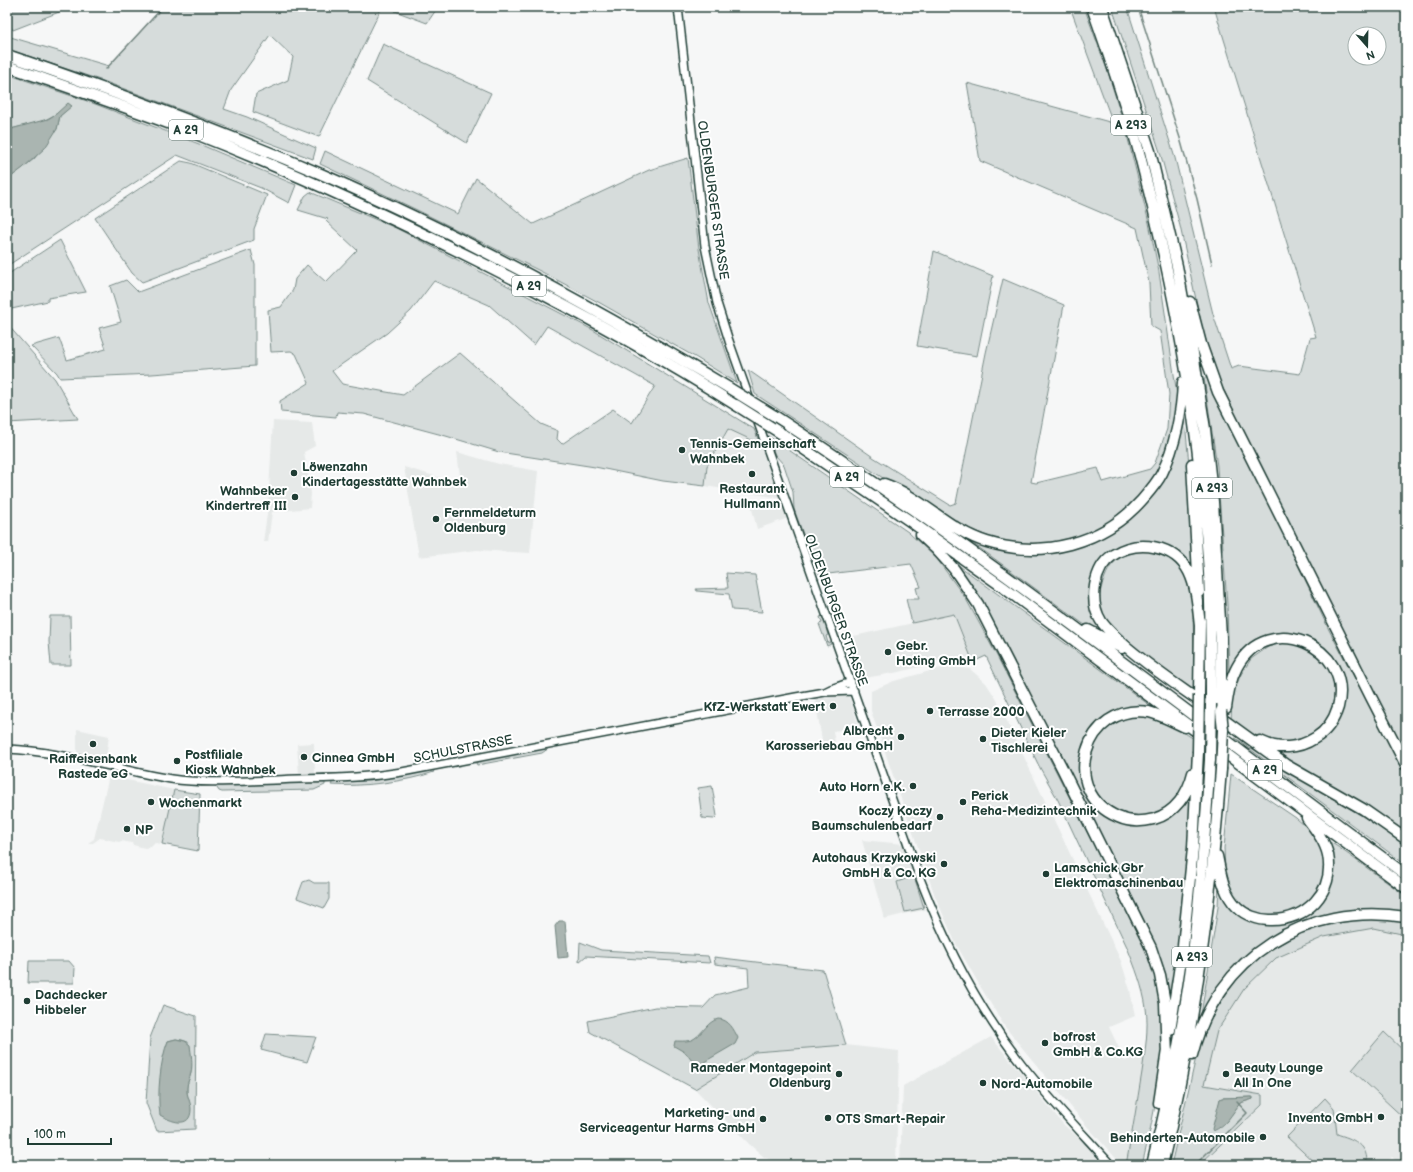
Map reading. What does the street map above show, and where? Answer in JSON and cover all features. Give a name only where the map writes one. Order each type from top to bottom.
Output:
[{"type":"highway","name":"A 293","points":[[1092,7],[1115,74],[1140,156],[1163,254],[1184,362],[1195,430],[1208,565],[1211,638],[1211,704],[1210,760],[1204,848],[1194,945],[1186,999],[1175,1060],[1152,1165]]},
{"type":"highway","name":"A 293","points":[[1102,7],[1150,151],[1177,266],[1196,366],[1213,502],[1221,637],[1223,730],[1215,847],[1204,945],[1184,1066],[1162,1165]]},
{"type":"highway","name":"A 29","points":[[7,55],[88,82],[218,132],[323,175],[431,225],[532,276],[636,333],[773,415],[925,518],[1055,612],[1406,875]]},
{"type":"highway","name":"A 29","points":[[7,66],[84,92],[186,130],[318,185],[427,235],[527,285],[663,361],[782,434],[1003,586],[1406,888]]},
{"type":"highway","points":[[1177,266],[1186,283],[1200,344],[1218,392],[1406,765]]},
{"type":"highway","points":[[870,480],[890,486],[908,495],[969,535],[986,542],[1012,549],[1036,549],[1060,547],[1084,540],[1104,531],[1120,521],[1137,506],[1162,473],[1175,440],[1183,385],[1184,362]]},
{"type":"highway","points":[[1155,1151],[1157,1122],[1185,930],[1193,848],[1198,752],[1200,626],[1197,543],[1190,440],[1183,385]]},
{"type":"highway","name":"A 293","points":[[910,521],[914,529],[935,548],[954,569],[978,604],[1145,935],[1160,975],[1165,1003],[1167,1056]]},
{"type":"highway","points":[[1200,626],[1190,573],[1183,562],[1174,554],[1147,546],[1134,547],[1120,551],[1111,556],[1103,565],[1097,577],[1094,591],[1095,605],[1100,620],[1109,631],[1137,656],[1286,765],[1363,809],[1406,839]]},
{"type":"highway","points":[[1055,612],[1137,656]]},
{"type":"highway","points":[[1223,713],[1229,686],[1237,667],[1246,655],[1259,645],[1275,639],[1291,638],[1305,642],[1316,648],[1327,658],[1340,685],[1339,700],[1336,712],[1330,724],[1322,734],[1307,744],[1280,747],[1269,745],[1237,730]]},
{"type":"highway","points":[[1198,752],[1188,790],[1180,803],[1167,813],[1154,819],[1131,821],[1111,814],[1101,807],[1092,796],[1086,783],[1084,758],[1089,743],[1095,732],[1114,716],[1133,712],[1150,713],[1201,734]]},
{"type":"highway","name":"A 293","points":[[1215,847],[1222,884],[1241,911],[1252,917],[1264,920],[1281,920],[1296,916],[1308,909],[1323,891],[1329,866],[1328,855],[1324,843],[1302,811]]},
{"type":"highway","points":[[1184,1066],[1191,1058],[1203,1022],[1221,991],[1244,964],[1266,946],[1294,930],[1324,919],[1375,913],[1406,917]]},
{"type":"street","name":"OLDENBURGER STRASSE","points":[[678,7],[702,224],[717,303],[731,348],[924,887],[946,940],[965,976],[997,1029],[1025,1068],[1111,1165]]},
{"type":"street","name":"SCHULSTRASSE","points":[[7,748],[39,752],[156,776],[190,781],[210,782],[369,776],[402,772],[825,692],[851,682]]},
{"type":"street","name":"SCHULSTRASSE","points":[[825,692],[834,693],[854,691]]},
{"type":"shaded area","points":[[7,7],[72,7],[13,30],[7,21]]},
{"type":"shaded area","points":[[163,7],[382,7],[319,137],[253,112],[256,94],[288,80],[293,57],[270,35],[231,90],[224,109],[247,117],[316,148],[313,159],[103,81],[7,49],[7,36],[109,66]]},
{"type":"shaded area","points":[[396,7],[438,7],[427,23],[395,11]]},
{"type":"shaded area","points":[[1070,7],[1084,7],[1108,72],[1126,131],[1149,223],[1159,272],[1177,395],[1174,433],[1158,475],[1140,499],[1096,532],[1047,545],[1015,544],[992,538],[968,528],[911,492],[883,478],[755,394],[748,370],[873,457],[950,505],[956,503],[986,353],[1003,279],[1064,305],[1031,482],[1036,483],[1098,468],[1103,482],[1150,469],[1155,463],[1167,429],[1169,394],[1160,331],[1151,326],[1149,283],[1137,228],[980,161],[967,83],[1113,123]]},
{"type":"shaded area","points":[[1112,7],[1127,7],[1175,158],[1213,314],[1231,369],[1239,366],[1300,374],[1310,338],[1316,337],[1214,7],[1406,7],[1406,404],[1403,405],[1406,414],[1406,758],[1334,618],[1216,374],[1202,327],[1180,226],[1160,152]]},
{"type":"shaded area","points":[[383,44],[491,93],[467,143],[367,81]]},
{"type":"shaded area","points":[[7,74],[90,102],[199,144],[296,185],[289,203],[261,188],[177,155],[7,266],[7,180],[34,159],[57,129],[60,116],[71,106],[43,121],[7,130]]},
{"type":"shaded area","points":[[68,103],[72,106],[60,116],[57,129],[45,148],[7,180],[7,130],[48,119]]},
{"type":"shaded area","points":[[325,151],[458,214],[476,178],[533,224],[649,170],[688,158],[699,249],[709,303],[737,383],[695,357],[542,272],[320,164]]},
{"type":"shaded area","points":[[181,161],[191,163],[267,195],[254,229],[254,240],[142,282],[132,273],[95,218]]},
{"type":"shaded area","points":[[310,192],[396,228],[593,330],[754,429],[760,444],[728,429],[707,466],[705,486],[663,481],[595,467],[499,452],[364,414],[337,412],[336,417],[281,412],[280,401],[309,383],[296,354],[291,351],[271,352],[268,310],[281,307],[293,290],[295,279],[307,265],[326,282],[357,250],[326,221],[328,219],[298,210],[305,196]],"holes":[[[434,281],[489,305],[534,345],[547,326],[655,386],[632,423],[613,409],[562,444],[557,439],[558,431],[541,424],[460,353],[403,395],[342,384],[332,371],[387,333],[411,311]]]},
{"type":"shaded area","points":[[60,240],[86,292],[48,298],[48,301],[7,310],[7,275]]},
{"type":"shaded area","points":[[251,250],[255,265],[255,366],[152,374],[60,378],[31,346],[59,338],[67,360],[106,349],[99,328],[121,322],[110,286],[126,280],[138,292]]},
{"type":"shaded area","points":[[934,251],[993,276],[977,356],[917,346]]},
{"type":"shaded area","points":[[7,324],[55,379],[78,419],[7,423]]},
{"type":"shaded area","points":[[1204,378],[1209,378],[1329,630],[1406,774],[1406,834],[1264,748],[1313,744],[1343,695],[1318,645],[1294,634],[1270,637],[1229,675],[1227,604],[1217,466]]},
{"type":"shaded area","points":[[273,421],[312,423],[315,446],[304,452],[311,493],[310,508],[272,512],[268,542],[263,542],[268,507]]},
{"type":"shaded area","points":[[1185,421],[1192,497],[1194,574],[1152,542],[1106,558],[1092,602],[1112,639],[1097,633],[1082,623],[950,528],[969,537],[1061,551],[1089,543],[1107,535],[1127,522],[1142,508],[1165,479],[1175,457]]},
{"type":"shaded area","points":[[728,429],[760,444],[780,498],[705,486],[707,466]]},
{"type":"shaded area","points":[[767,435],[908,532],[937,559],[966,599],[997,656],[1143,941],[1155,975],[1161,1008],[1162,1053],[1156,1100],[1142,1165],[1126,1165],[1146,1040],[1147,1016],[1141,985],[1127,947],[1058,800],[1039,766],[986,656],[973,662],[954,614],[912,623],[906,599],[919,599],[916,588],[921,587],[911,564],[820,575],[813,562],[794,509],[793,492],[784,465],[775,455]]},
{"type":"shaded area","points":[[457,452],[499,464],[538,471],[530,553],[477,550],[419,557],[404,467],[461,484]]},
{"type":"shaded area","points":[[750,501],[783,505],[788,518],[757,529]]},
{"type":"shaded area","points":[[1145,550],[1170,558],[1185,574],[1191,592],[1193,613],[1195,694],[1141,655],[1126,642],[1105,618],[1100,607],[1099,600],[1101,588],[1108,570],[1120,558],[1131,553]]},
{"type":"shaded area","points":[[950,559],[1159,712],[1107,718],[1081,759],[1082,784],[1091,801],[1108,816],[1162,819],[1194,783],[1186,889],[1171,1005],[1165,975],[1145,922],[1009,658]]},
{"type":"shaded area","points":[[726,573],[755,575],[762,612],[732,610],[729,594],[697,591],[696,589],[728,588]]},
{"type":"shaded area","points":[[954,614],[973,662],[966,659],[943,661],[899,672],[865,678],[861,675],[845,638]]},
{"type":"shaded area","points":[[50,616],[70,616],[71,665],[51,665],[49,642]]},
{"type":"shaded area","points":[[823,616],[827,628],[828,635],[826,636],[828,643],[830,642],[831,644],[827,646],[819,624],[822,623],[820,617]]},
{"type":"shaded area","points":[[1282,643],[1295,644],[1308,648],[1322,659],[1333,676],[1335,695],[1329,718],[1316,733],[1301,741],[1280,743],[1261,738],[1231,722],[1232,697],[1240,676],[1251,659],[1268,647]]},
{"type":"shaded area","points":[[955,667],[970,669],[986,683],[997,700],[1121,961],[1130,990],[1135,1016],[1109,1027],[1125,1061],[1145,1054],[1135,1122],[1126,1165],[1122,1165],[1086,1125],[1005,1027],[980,986],[956,944],[935,896],[897,787],[871,711],[871,691],[894,681],[941,668]]},
{"type":"shaded area","points":[[846,696],[850,698],[859,727],[833,731],[835,743],[823,746],[815,699]]},
{"type":"shaded area","points":[[1133,716],[1154,718],[1174,726],[1194,739],[1191,769],[1188,780],[1173,804],[1160,813],[1131,819],[1116,812],[1104,803],[1094,791],[1088,775],[1091,745],[1109,725]]},
{"type":"shaded area","points":[[77,729],[109,736],[106,759],[77,753]]},
{"type":"shaded area","points":[[1235,738],[1406,843],[1406,865]]},
{"type":"shaded area","points":[[314,743],[315,773],[299,775],[297,744]]},
{"type":"shaded area","points":[[552,746],[542,753],[477,765],[476,763],[490,757]]},
{"type":"shaded area","points":[[432,769],[434,772],[410,779],[369,784],[331,785],[333,781]]},
{"type":"shaded area","points":[[1231,774],[1296,818],[1313,833],[1324,854],[1325,873],[1319,893],[1305,908],[1285,916],[1263,916],[1248,910],[1230,891],[1225,871],[1224,848]]},
{"type":"shaded area","points":[[109,776],[174,790],[162,844],[155,843],[151,847],[145,848],[133,845],[132,843],[100,838],[93,843],[88,843],[94,839]]},
{"type":"shaded area","points":[[323,781],[325,785],[314,790],[222,792],[219,791],[215,785]]},
{"type":"shaded area","points":[[712,786],[717,816],[714,819],[702,818],[698,788]]},
{"type":"shaded area","points":[[174,790],[200,794],[198,851],[162,844]]},
{"type":"shaded area","points":[[1325,839],[1406,896],[1406,914],[1381,911],[1269,940],[1200,1021],[1218,907],[1219,882],[1256,922],[1271,925],[1292,921],[1305,916],[1321,900],[1329,886]]},
{"type":"shaded area","points":[[862,840],[904,844],[926,910],[884,919]]},
{"type":"shaded area","points":[[914,876],[924,908],[905,912],[897,882]]},
{"type":"shaded area","points":[[309,880],[314,883],[329,883],[329,899],[324,908],[297,898],[303,882]]},
{"type":"shaded area","points":[[1360,919],[1394,919],[1406,922],[1406,935],[1374,928],[1324,937],[1276,958],[1244,989],[1217,1031],[1204,1085],[1262,1095],[1262,1105],[1199,1165],[1171,1165],[1197,1053],[1216,1006],[1239,977],[1262,955],[1289,939],[1315,927]],"holes":[[[1253,1097],[1253,1099],[1240,1103],[1226,1122],[1219,1106],[1220,1099]]]},
{"type":"shaded area","points":[[559,921],[565,921],[568,957],[558,958],[555,926]]},
{"type":"shaded area","points":[[1374,928],[1406,935],[1406,1053],[1384,1032],[1352,1070],[1406,1120],[1406,1165],[1400,1165],[1392,1157],[1385,1165],[1370,1165],[1367,1162],[1367,1155],[1358,1141],[1337,1134],[1334,1108],[1287,1137],[1317,1165],[1199,1165],[1262,1105],[1262,1095],[1204,1085],[1217,1031],[1244,989],[1276,958],[1324,937]]},
{"type":"shaded area","points":[[580,942],[601,950],[708,956],[710,963],[586,956],[579,962]]},
{"type":"shaded area","points":[[714,957],[823,970],[846,1045],[755,1052],[695,1089],[590,1032],[588,1021],[655,1007],[703,1008],[715,995],[749,987],[748,968],[715,964]]},
{"type":"shaded area","points":[[29,961],[69,961],[75,968],[74,983],[28,983]]},
{"type":"shaded area","points":[[163,1005],[196,1016],[195,1129],[157,1131],[146,1103],[150,1038]],"holes":[[[176,1039],[188,1042],[191,1068],[187,1087],[190,1112],[186,1120],[163,1059],[168,1041]]]},
{"type":"shaded area","points":[[722,1019],[733,1028],[738,1038],[735,1044],[699,1065],[695,1065],[686,1053],[674,1046],[675,1041],[691,1040],[698,1036],[711,1022]]},
{"type":"shaded area","points":[[1384,1032],[1406,1053],[1406,1120],[1352,1070]]},
{"type":"shaded area","points":[[266,1034],[316,1037],[307,1062],[261,1050]]},
{"type":"shaded area","points":[[991,1037],[1064,1125],[1081,1140],[1103,1165],[900,1165],[903,1086]]},
{"type":"shaded area","points":[[176,1039],[185,1041],[190,1045],[192,1062],[192,1070],[187,1084],[191,1109],[188,1120],[184,1122],[169,1120],[160,1115],[159,1107],[160,1078],[165,1049],[168,1041]]},
{"type":"shaded area","points":[[846,1045],[899,1051],[896,1165],[781,1165],[764,1157],[749,1144],[695,1089],[755,1052]]},
{"type":"shaded area","points":[[1252,1097],[1253,1099],[1240,1103],[1225,1123],[1213,1131],[1212,1129],[1220,1099]]},
{"type":"shaded area","points":[[1325,1098],[1334,1108],[1337,1134],[1358,1143],[1364,1150],[1367,1162],[1370,1165],[1317,1165],[1287,1137]]},
{"type":"waterway","points":[[106,69],[163,7]]},
{"type":"waterway","points":[[1138,7],[1180,138],[1197,199],[1212,264]]},
{"type":"waterway","points":[[1195,1165],[1247,1113],[1237,1102]]},
{"type":"place","name":"Tennis-Gemeinschaft Wahnbek","points":[[682,450]]},
{"type":"place","name":"Löwenzahn Kindertagesstätte Wahnbek","points":[[294,473]]},
{"type":"place","name":"Restaurant Hullmann","points":[[752,474]]},
{"type":"place","name":"Wahnbeker Kindertreff III","points":[[295,497]]},
{"type":"place","name":"Fernmeldeturm Oldenburg","points":[[436,519]]},
{"type":"place","name":"Gebr. Hoting GmbH","points":[[888,652]]},
{"type":"place","name":"KfZ-Werkstatt Ewert","points":[[833,706]]},
{"type":"place","name":"Terrasse 2000","points":[[930,711]]},
{"type":"place","name":"Albrecht Karosseriebau GmbH","points":[[901,737]]},
{"type":"place","name":"Dieter Kieler Tischlerei","points":[[983,739]]},
{"type":"place","name":"Raiffeisenbank Rastede eG","points":[[93,744]]},
{"type":"place","name":"Cinnea GmbH","points":[[304,757]]},
{"type":"place","name":"Postfiliale Kiosk Wahnbek","points":[[177,761]]},
{"type":"place","name":"Auto Horn e.K.","points":[[913,786]]},
{"type":"place","name":"Wochenmarkt","points":[[151,802]]},
{"type":"place","name":"Perick Reha-Medizintechnik","points":[[963,802]]},
{"type":"place","name":"Koczy Koczy Baumschulenbedarf","points":[[940,817]]},
{"type":"place","name":"NP","points":[[127,829]]},
{"type":"place","name":"Autohaus Krzykowski GmbH & Co. KG","points":[[944,864]]},
{"type":"place","name":"Lamschick Gbr Elektromaschinenbau","points":[[1046,874]]},
{"type":"place","name":"Dachdecker Hibbeler","points":[[27,1001]]},
{"type":"place","name":"bofrost GmbH & Co.KG","points":[[1045,1043]]},
{"type":"place","name":"Rameder Montagepoint Oldenburg","points":[[839,1074]]},
{"type":"place","name":"Beauty Lounge All In One","points":[[1226,1074]]},
{"type":"place","name":"Nord-Automobile","points":[[983,1083]]},
{"type":"place","name":"Invento GmbH","points":[[1381,1117]]},
{"type":"place","name":"OTS Smart-Repair","points":[[828,1118]]},
{"type":"place","name":"Marketing- und Serviceagentur Harms GmbH","points":[[763,1119]]},
{"type":"place","name":"Behinderten-Automobile","points":[[1263,1137]]}]
